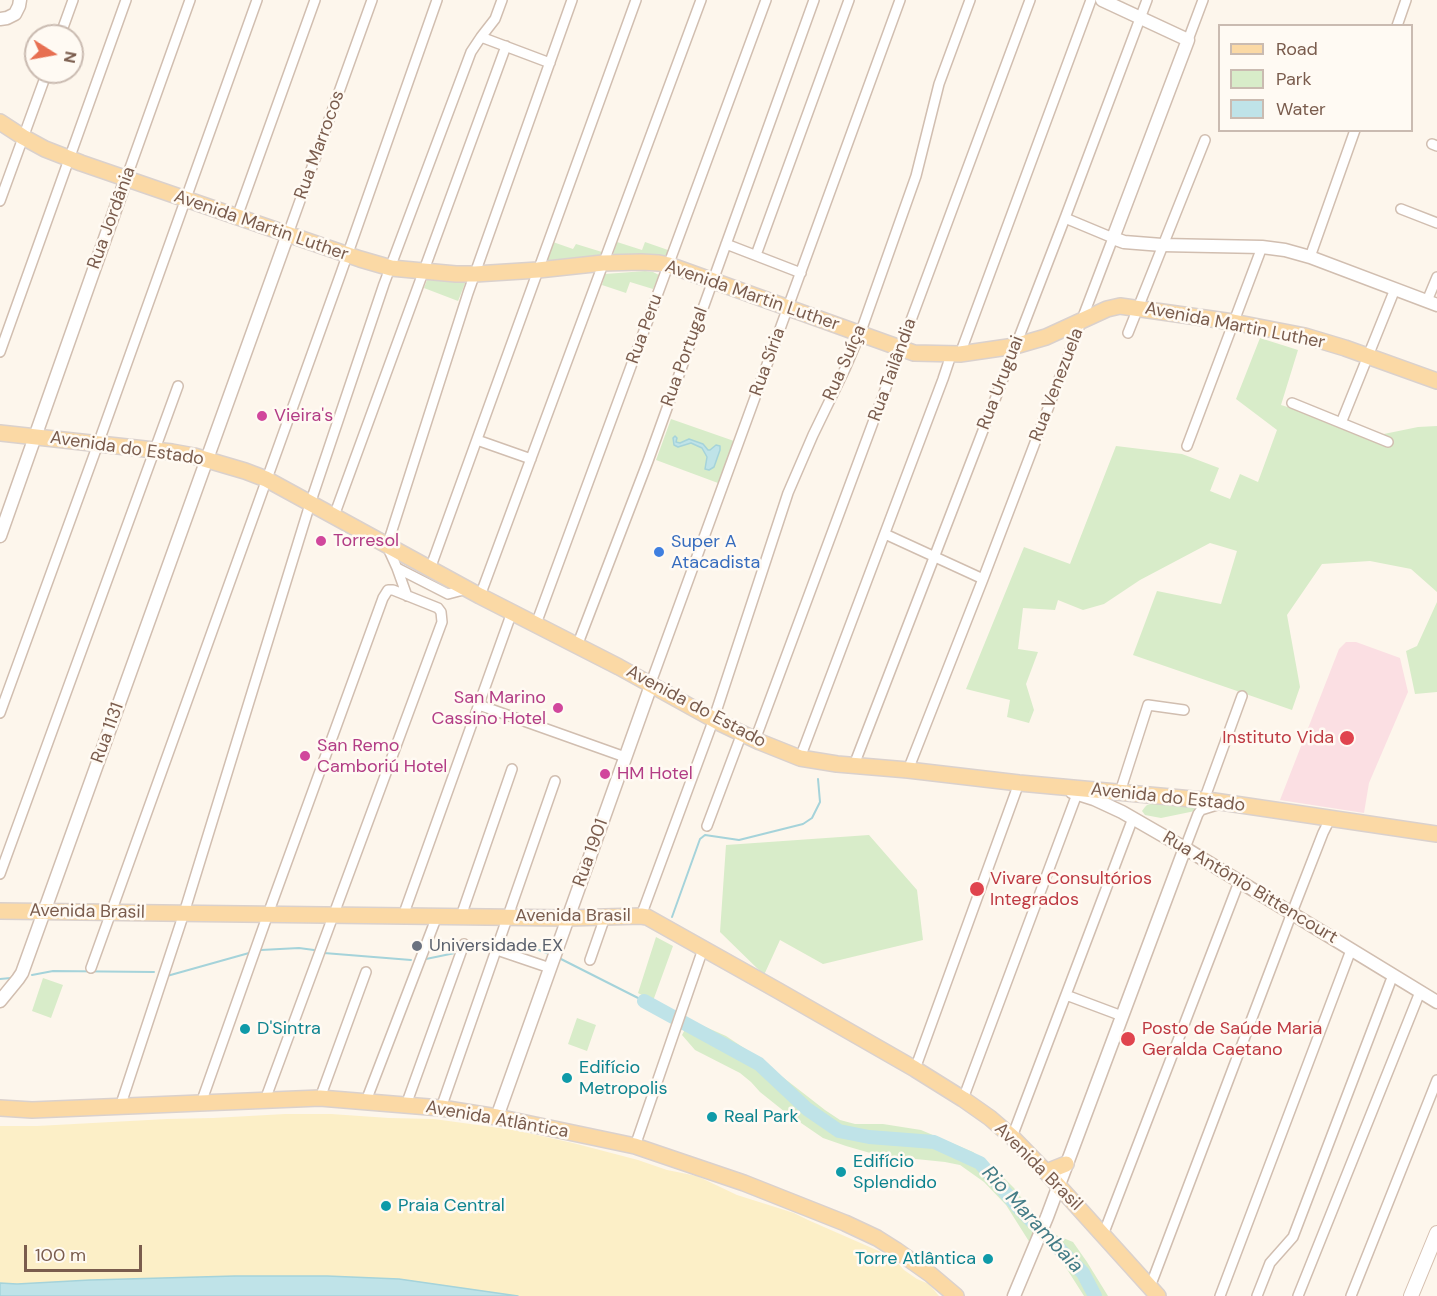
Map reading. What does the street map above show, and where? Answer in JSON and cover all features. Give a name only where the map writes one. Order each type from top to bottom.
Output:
[{"type":"main road","name":"Avenida Martin Luther","points":[[0,122],[45,149],[69,159],[391,268],[475,274],[603,263],[640,262],[669,266],[914,353],[956,355],[1015,346],[1046,337],[1114,306],[1138,308],[1233,322],[1305,336],[1437,381]]},
{"type":"main road","name":"Avenida do Estado","points":[[0,433],[156,450],[207,459],[266,479],[474,593],[577,645],[650,688],[713,721],[800,758],[1019,783],[1204,800],[1437,834]]},
{"type":"main road","name":"Avenida Brasil","points":[[0,911],[568,918],[641,916],[653,920],[915,1069],[990,1118],[1047,1172],[1154,1291]]},
{"type":"main road","name":"Avenida Atlântica","points":[[0,1108],[32,1110],[320,1098],[441,1108],[497,1117],[635,1146],[744,1183],[877,1238],[930,1274],[956,1296]]},
{"type":"main road","points":[[1047,1172],[1066,1164]]},
{"type":"main road","points":[[1411,1296],[1432,1259],[1437,1233]]},
{"type":"street","points":[[2,20],[15,14],[20,0]]},
{"type":"street","points":[[64,24],[73,0]]},
{"type":"street","points":[[0,352],[126,0]]},
{"type":"street","name":"Rua Jordânia","points":[[0,536],[190,0]]},
{"type":"street","points":[[0,713],[257,0]]},
{"type":"street","points":[[237,217],[315,0]]},
{"type":"street","name":"Rua Marrocos","points":[[207,459],[372,0]]},
{"type":"street","points":[[91,968],[348,255],[437,0]]},
{"type":"street","points":[[120,1107],[310,504],[391,268],[471,52],[495,19],[502,0]]},
{"type":"street","points":[[407,596],[387,546],[475,274],[572,0]]},
{"type":"street","points":[[430,569],[636,0]]},
{"type":"street","points":[[424,603],[448,594],[474,593],[531,459],[701,0]]},
{"type":"street","name":"Rua Peru","points":[[536,624],[766,0]]},
{"type":"street","name":"Rua Portugal","points":[[577,645],[648,461],[814,0]]},
{"type":"street","points":[[756,255],[849,0]]},
{"type":"street","name":"Rua Síria","points":[[650,688],[900,0]]},
{"type":"street","name":"Rua Suíça","points":[[641,916],[713,721],[789,493],[860,334],[916,176],[939,84],[970,0]]},
{"type":"street","name":"Rua Tailândia","points":[[707,825],[748,737],[900,349],[1030,0]]},
{"type":"street","points":[[800,758],[1091,0]]},
{"type":"street","points":[[1102,0],[1188,40]]},
{"type":"street","name":"Rua Uruguai","points":[[854,765],[1147,0]]},
{"type":"street","name":"Rua Venezuela","points":[[908,770],[1203,0]]},
{"type":"street","points":[[1398,24],[1406,0]]},
{"type":"street","points":[[481,37],[550,63]]},
{"type":"street","points":[[334,516],[506,46]]},
{"type":"street","points":[[0,201],[43,84]]},
{"type":"street","points":[[1310,257],[1354,132]]},
{"type":"street","points":[[1128,333],[1205,140]]},
{"type":"street","points":[[1401,209],[1437,223]]},
{"type":"street","points":[[1065,218],[1124,242],[1162,246],[1262,247],[1285,250],[1310,257],[1432,303],[1437,277]]},
{"type":"street","points":[[726,244],[801,273]]},
{"type":"street","points":[[1187,446],[1262,247]]},
{"type":"street","points":[[1341,423],[1395,289]]},
{"type":"street","points":[[0,874],[178,386]]},
{"type":"street","points":[[1292,403],[1388,442]]},
{"type":"street","points":[[477,440],[531,459]]},
{"type":"street","name":"Rua 1131","points":[[0,1002],[22,973],[207,459]]},
{"type":"street","points":[[885,534],[983,579]]},
{"type":"street","points":[[397,568],[448,594]]},
{"type":"street","points":[[201,1103],[386,592],[393,590],[438,608],[442,622],[265,1100]]},
{"type":"street","points":[[403,915],[512,612]]},
{"type":"street","name":"Rua 1901","points":[[497,1117],[650,688]]},
{"type":"street","points":[[1204,800],[1242,696]]},
{"type":"street","points":[[479,705],[625,757]]},
{"type":"street","points":[[1120,792],[1148,705],[1184,710]]},
{"type":"street","points":[[461,916],[512,770]]},
{"type":"street","points":[[441,1108],[555,781]]},
{"type":"street","points":[[915,1069],[1019,783]]},
{"type":"street","name":"Rua Antônio Bittencourt","points":[[1056,786],[1109,806],[1133,818],[1437,1002]]},
{"type":"street","points":[[963,1099],[1077,794]]},
{"type":"street","points":[[1014,1296],[1047,1217],[1198,814],[1225,803]]},
{"type":"street","points":[[1012,1137],[1133,818]]},
{"type":"street","points":[[1154,1291],[1291,914],[1330,819]]},
{"type":"street","points":[[1103,1235],[1239,882]]},
{"type":"street","points":[[366,1101],[437,916]]},
{"type":"street","points":[[590,960],[605,917]]},
{"type":"street","points":[[406,1105],[464,944]]},
{"type":"street","points":[[635,1146],[703,949]]},
{"type":"street","points":[[496,950],[550,968]]},
{"type":"street","points":[[1220,1296],[1351,950]]},
{"type":"street","points":[[320,1098],[366,972]]},
{"type":"street","points":[[1257,1296],[1270,1263],[1293,1237],[1393,975]]},
{"type":"street","points":[[1298,1296],[1420,992]]},
{"type":"street","points":[[1066,995],[1122,1016]]},
{"type":"street","points":[[1351,1296],[1437,1080]]},
{"type":"shaded area","name":"Instituto Vida","points":[[1346,642],[1356,642],[1400,658],[1408,692],[1369,783],[1364,813],[1280,800],[1339,649]]},
{"type":"green space","points":[[553,242],[573,249],[576,244],[602,252],[599,256],[551,261],[547,257]]},
{"type":"green space","points":[[617,242],[642,250],[645,242],[668,250],[667,255],[612,258]]},
{"type":"green space","points":[[645,271],[659,275],[653,289],[630,282],[626,293],[602,285],[605,274]]},
{"type":"green space","points":[[427,280],[466,281],[458,301],[424,288]]},
{"type":"green space","points":[[1260,338],[1298,350],[1281,405],[1379,435],[1418,427],[1437,426],[1437,592],[1411,569],[1370,561],[1322,564],[1287,615],[1300,687],[1292,710],[1133,655],[1157,591],[1221,604],[1237,551],[1210,543],[1140,580],[1104,604],[1083,610],[1058,600],[1055,610],[1023,608],[1018,649],[1038,652],[1026,684],[1034,710],[1029,723],[1007,717],[1010,700],[966,689],[1024,547],[1070,564],[1116,446],[1182,454],[1219,468],[1210,491],[1230,499],[1240,474],[1258,482],[1277,430],[1236,399]]},
{"type":"green space","points":[[671,419],[734,441],[718,483],[656,460]]},
{"type":"green space","points":[[1437,602],[1437,692],[1415,694],[1406,651],[1417,646]]},
{"type":"green space","points":[[1153,803],[1196,806],[1195,811],[1161,818],[1145,815],[1142,811],[1147,805]]},
{"type":"green space","points":[[869,835],[917,890],[923,940],[823,964],[780,940],[764,975],[720,932],[726,845]]},
{"type":"green space","points":[[656,937],[673,946],[653,1001],[638,993]]},
{"type":"green space","points":[[43,978],[63,985],[51,1018],[32,1011]]},
{"type":"green space","points":[[577,1018],[596,1025],[587,1051],[568,1044]]},
{"type":"green space","points":[[690,1020],[726,1036],[753,1054],[840,1120],[855,1124],[883,1124],[921,1130],[973,1152],[1014,1188],[1038,1220],[1030,1243],[1006,1205],[984,1182],[960,1165],[877,1155],[823,1138],[785,1112],[740,1073],[695,1050],[682,1035]]},
{"type":"green space","points":[[1051,1233],[1073,1242],[1108,1296],[1084,1296],[1056,1252],[1047,1245]]},
{"type":"sand","name":"Praia Central","points":[[285,1114],[434,1119],[514,1130],[697,1176],[737,1195],[794,1213],[881,1252],[894,1259],[917,1279],[929,1284],[939,1296],[518,1296],[399,1279],[327,1276],[235,1276],[0,1283],[0,1126]]},
{"type":"water","points":[[675,436],[676,442],[680,443],[689,439],[703,444],[708,450],[716,445],[720,446],[714,467],[709,470],[705,469],[707,457],[702,448],[691,443],[678,447],[674,445]]},
{"type":"water","points":[[235,1276],[399,1279],[518,1296],[0,1296],[0,1283]]},
{"type":"waterway","name":"Rio Marambaia","points":[[672,917],[700,839],[705,835],[739,840],[803,824],[812,818],[820,802],[818,779]]},
{"type":"waterway","points":[[503,943],[524,944],[549,954]]},
{"type":"waterway","points":[[465,951],[493,945]]},
{"type":"waterway","points":[[261,950],[299,948],[314,950]]},
{"type":"waterway","points":[[167,976],[249,953]]},
{"type":"waterway","points":[[324,953],[411,960]]},
{"type":"waterway","points":[[426,959],[455,953]]},
{"type":"waterway","points":[[559,958],[644,1001]]},
{"type":"waterway","points":[[32,975],[53,971],[154,972]]},
{"type":"waterway","points":[[0,979],[11,978]]},
{"type":"waterway","name":"Rio Marambaia","points":[[644,1001],[759,1064],[807,1109],[839,1131],[869,1137],[934,1142],[980,1163],[1017,1206],[1083,1273],[1095,1296]]},
{"type":"place","name":"Vieira's","points":[[262,416]]},
{"type":"place","name":"Torresol","points":[[321,541]]},
{"type":"place","name":"Super A Atacadista","points":[[659,552]]},
{"type":"place","name":"San Marino Cassino Hotel","points":[[558,708]]},
{"type":"place","name":"Instituto Vida","points":[[1347,738]]},
{"type":"place","name":"San Remo Camboriú Hotel","points":[[305,756]]},
{"type":"place","name":"HM Hotel","points":[[605,774]]},
{"type":"place","name":"Vivare Consultórios Integrados","points":[[977,889]]},
{"type":"place","name":"Universidade EX","points":[[417,946]]},
{"type":"place","name":"D'Sintra","points":[[245,1029]]},
{"type":"place","name":"Posto de Saúde Maria Geralda Caetano","points":[[1128,1039]]},
{"type":"place","name":"Edifício Metropolis","points":[[567,1078]]},
{"type":"place","name":"Real Park","points":[[712,1117]]},
{"type":"place","name":"Edifício Splendido","points":[[841,1172]]},
{"type":"place","name":"Praia Central","points":[[386,1206]]},
{"type":"place","name":"Torre Atlântica","points":[[988,1259]]}]
